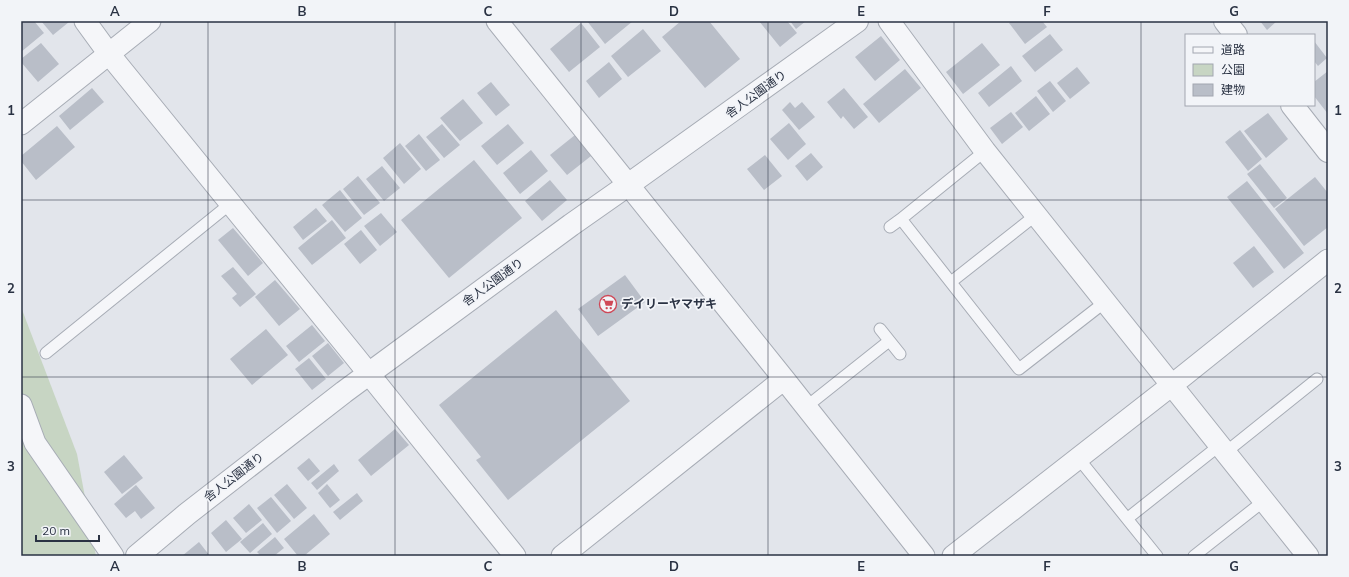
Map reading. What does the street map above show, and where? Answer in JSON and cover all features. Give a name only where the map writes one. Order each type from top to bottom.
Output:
[{"type":"street","points":[[85,21],[109,54],[515,556]]},
{"type":"street","points":[[21,124],[150,21]]},
{"type":"street","name":"舎人公園通り","points":[[137,556],[193,509],[344,392],[559,234],[858,21]]},
{"type":"street","points":[[889,21],[985,151],[1265,500],[1308,556]]},
{"type":"street","points":[[1225,21],[1235,34]]},
{"type":"street","points":[[504,24],[628,185],[784,378],[924,556]]},
{"type":"street","points":[[1293,106],[1328,151]]},
{"type":"street","points":[[954,556],[1079,459],[1328,260]]},
{"type":"street","points":[[562,556],[784,378]]},
{"type":"street","points":[[21,405],[34,443],[113,556]]},
{"type":"lane","points":[[890,227],[985,151]]},
{"type":"lane","points":[[46,353],[230,204]]},
{"type":"lane","points":[[951,282],[1036,215]]},
{"type":"lane","points":[[901,219],[1019,369],[1105,302]]},
{"type":"lane","points":[[880,329],[900,354]]},
{"type":"lane","points":[[806,407],[889,341]]},
{"type":"lane","points":[[1128,518],[1317,379]]},
{"type":"lane","points":[[1079,459],[1128,518],[1157,556]]},
{"type":"lane","points":[[1194,556],[1265,500]]},
{"type":"green space","points":[[21,307],[77,454],[96,556],[21,556]]},
{"type":"building","points":[[21,21],[34,21],[44,33],[21,52]]},
{"type":"building","points":[[41,21],[68,21],[69,22],[53,35]]},
{"type":"building","points":[[587,21],[633,21],[605,44]]},
{"type":"building","points":[[681,21],[709,21],[740,59],[705,88],[662,37]]},
{"type":"building","points":[[759,21],[787,21],[797,33],[780,47]]},
{"type":"building","points":[[790,21],[806,21],[796,29]]},
{"type":"building","points":[[1011,21],[1042,21],[1047,27],[1025,44],[1009,23]]},
{"type":"building","points":[[1260,21],[1277,21],[1267,30]]},
{"type":"building","points":[[581,23],[600,47],[569,72],[550,49]]},
{"type":"building","points":[[643,29],[661,51],[628,77],[611,56]]},
{"type":"building","points":[[1050,34],[1063,50],[1035,72],[1022,56]]},
{"type":"building","points":[[881,36],[900,60],[875,81],[855,57]]},
{"type":"building","points":[[1315,42],[1327,58],[1318,66],[1315,62]]},
{"type":"building","points":[[41,43],[59,64],[38,82],[21,62],[21,59]]},
{"type":"building","points":[[982,43],[1000,65],[963,94],[946,72]]},
{"type":"building","points":[[609,62],[622,79],[599,98],[586,81]]},
{"type":"building","points":[[1011,66],[1022,81],[989,107],[978,93]]},
{"type":"building","points":[[1077,67],[1090,83],[1070,99],[1057,83]]},
{"type":"building","points":[[905,69],[921,88],[879,123],[863,104]]},
{"type":"building","points":[[1328,71],[1328,114],[1315,97],[1315,81]]},
{"type":"building","points":[[1050,81],[1066,101],[1053,112],[1037,91]]},
{"type":"building","points":[[491,82],[510,105],[496,116],[477,93]]},
{"type":"building","points":[[92,88],[104,102],[70,130],[59,116]]},
{"type":"building","points":[[844,88],[868,117],[854,129],[843,116],[841,119],[827,102]]},
{"type":"building","points":[[1036,96],[1050,114],[1029,131],[1015,113]]},
{"type":"building","points":[[463,99],[483,123],[460,141],[440,118]]},
{"type":"building","points":[[790,102],[795,108],[802,102],[815,117],[799,130],[782,110]]},
{"type":"building","points":[[1011,112],[1023,127],[1002,144],[990,128]]},
{"type":"building","points":[[1268,113],[1288,139],[1266,158],[1244,131]]},
{"type":"building","points":[[789,123],[806,144],[788,160],[770,139]]},
{"type":"building","points":[[442,124],[460,145],[444,158],[426,137]]},
{"type":"building","points":[[508,124],[524,143],[497,165],[481,146]]},
{"type":"building","points":[[57,126],[75,147],[36,180],[21,161],[21,156]]},
{"type":"building","points":[[1240,130],[1262,159],[1248,171],[1225,142]]},
{"type":"building","points":[[419,134],[440,160],[426,171],[405,146]]},
{"type":"building","points":[[575,135],[591,156],[567,175],[550,155]]},
{"type":"building","points":[[400,143],[421,169],[404,184],[383,158]]},
{"type":"building","points":[[531,150],[548,171],[520,194],[503,173]]},
{"type":"building","points":[[811,153],[823,167],[807,181],[795,166]]},
{"type":"building","points":[[765,155],[782,176],[764,190],[747,169]]},
{"type":"building","points":[[474,160],[522,218],[449,278],[401,220]]},
{"type":"building","points":[[1260,164],[1287,198],[1274,208],[1247,174]]},
{"type":"building","points":[[382,166],[400,188],[384,201],[366,179]]},
{"type":"building","points":[[358,176],[380,203],[364,215],[343,189]]},
{"type":"building","points":[[1315,177],[1328,193],[1328,227],[1304,246],[1275,209]]},
{"type":"building","points":[[550,180],[567,200],[542,221],[525,201]]},
{"type":"building","points":[[1247,181],[1304,253],[1284,269],[1227,197]]},
{"type":"building","points":[[340,190],[362,218],[345,232],[322,205]]},
{"type":"building","points":[[316,208],[327,221],[303,240],[293,227]]},
{"type":"building","points":[[381,213],[397,232],[380,246],[364,226]]},
{"type":"building","points":[[332,220],[346,238],[312,265],[298,248]]},
{"type":"building","points":[[233,228],[263,263],[248,276],[218,240]]},
{"type":"building","points":[[361,230],[377,250],[360,264],[344,244]]},
{"type":"building","points":[[1254,246],[1274,272],[1253,288],[1233,263]]},
{"type":"building","points":[[233,267],[256,294],[240,307],[232,298],[237,294],[221,276]]},
{"type":"building","points":[[625,275],[645,302],[598,336],[578,309]]},
{"type":"building","points":[[275,280],[300,309],[279,326],[255,297]]},
{"type":"building","points":[[556,310],[630,401],[508,500],[476,460],[481,457],[439,405]]},
{"type":"building","points":[[312,325],[325,341],[299,362],[286,346]]},
{"type":"building","points":[[266,329],[288,355],[252,385],[230,359]]},
{"type":"building","points":[[328,343],[344,363],[328,376],[312,356]]},
{"type":"building","points":[[309,358],[326,379],[312,390],[295,369]]},
{"type":"building","points":[[395,429],[409,445],[371,476],[358,460]]},
{"type":"building","points":[[124,455],[143,478],[122,494],[104,472]]},
{"type":"building","points":[[309,458],[320,471],[308,481],[297,468]]},
{"type":"building","points":[[334,464],[339,471],[317,490],[311,483]]},
{"type":"building","points":[[287,484],[307,508],[294,519],[274,495]]},
{"type":"building","points":[[327,484],[340,500],[330,508],[318,493]]},
{"type":"building","points":[[136,485],[155,508],[141,519],[135,511],[126,518],[114,504]]},
{"type":"building","points":[[357,493],[363,501],[340,520],[333,512]]},
{"type":"building","points":[[271,497],[291,521],[277,533],[257,508]]},
{"type":"building","points":[[249,504],[262,520],[246,533],[233,518]]},
{"type":"building","points":[[314,514],[330,534],[304,556],[298,556],[284,539]]},
{"type":"building","points":[[226,520],[242,539],[226,552],[211,533]]},
{"type":"building","points":[[263,523],[272,534],[250,553],[240,542]]},
{"type":"building","points":[[275,537],[284,548],[274,556],[261,556],[257,552]]},
{"type":"building","points":[[199,542],[210,556],[182,556]]},
{"type":"place","name":"デイリーヤマザキ","points":[[608,304]]}]
